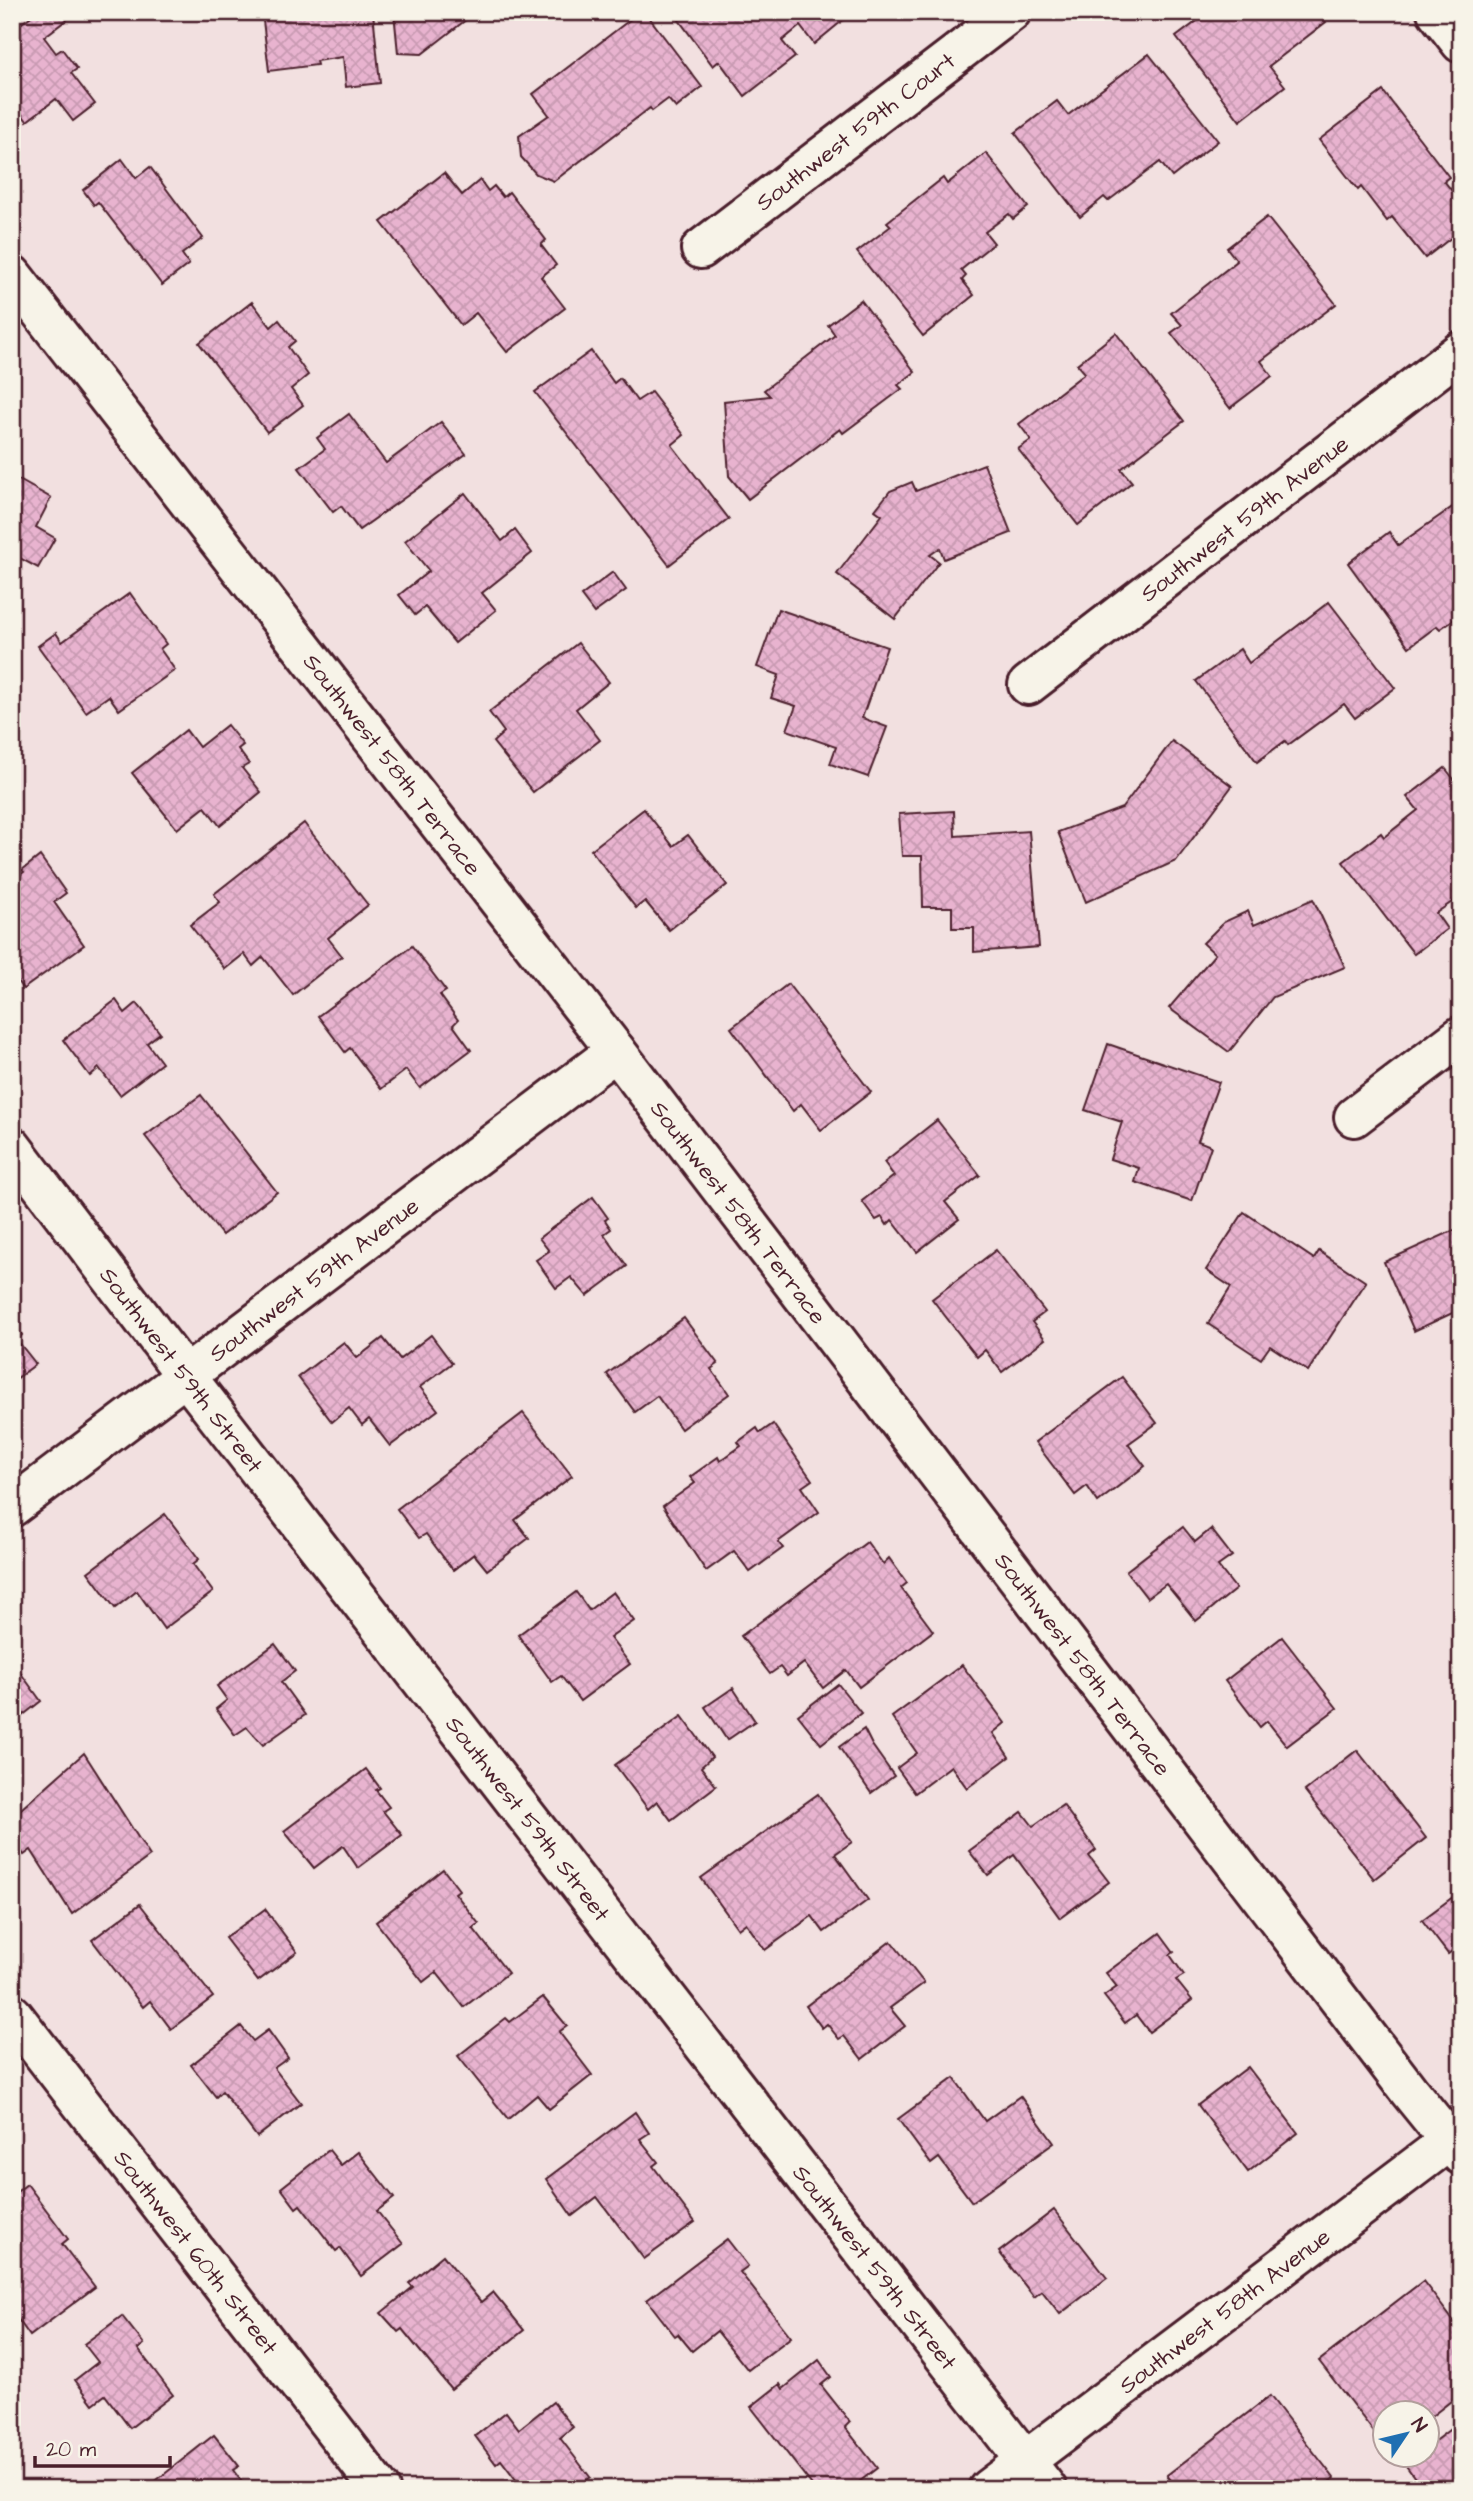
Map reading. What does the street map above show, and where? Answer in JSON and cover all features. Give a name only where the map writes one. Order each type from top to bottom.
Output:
[{"type":"street","name":"Southwest 59th Court","points":[[701,249],[1011,12]]},
{"type":"street","points":[[1437,12],[1461,43]]},
{"type":"street","name":"Southwest 58th Terrace","points":[[12,275],[616,1051],[1392,2069],[1457,2142]]},
{"type":"street","name":"Southwest 59th Avenue","points":[[1028,685],[1461,351]]},
{"type":"street","points":[[1354,1117],[1461,1036]]},
{"type":"street","name":"Southwest 59th Avenue","points":[[12,1507],[616,1051]]},
{"type":"street","name":"Southwest 59th Street","points":[[12,1147],[186,1376],[1037,2474]]},
{"type":"street","name":"Southwest 60th Street","points":[[12,2014],[380,2489]]},
{"type":"street","name":"Southwest 58th Avenue","points":[[988,2489],[1037,2474],[1457,2142]]},
{"type":"building","points":[[26,12],[77,12],[44,37],[56,53],[62,49],[77,69],[71,73],[95,104],[73,121],[56,99],[27,121],[12,101],[12,30],[30,17]]},
{"type":"building","points":[[262,12],[373,12],[380,83],[346,87],[343,57],[316,61],[317,65],[269,71]]},
{"type":"building","points":[[394,12],[476,12],[422,54],[398,53]]},
{"type":"building","points":[[640,12],[645,12],[702,87],[676,108],[668,99],[652,111],[650,108],[554,181],[536,174],[521,157],[519,136],[549,115],[533,94]]},
{"type":"building","points":[[673,12],[853,12],[814,44],[800,26],[782,41],[795,57],[745,96],[719,61],[713,66]]},
{"type":"building","points":[[1209,12],[1318,12],[1326,22],[1269,66],[1285,86],[1240,121],[1176,37]]},
{"type":"building","points":[[1149,54],[1218,141],[1172,177],[1160,162],[1108,201],[1104,197],[1080,217],[1015,133],[1057,101],[1068,115]]},
{"type":"building","points":[[1383,91],[1449,177],[1444,181],[1461,202],[1461,230],[1425,258],[1392,217],[1387,221],[1361,187],[1358,190],[1319,140]]},
{"type":"building","points":[[986,153],[1028,207],[1013,219],[1009,214],[985,232],[994,243],[961,270],[966,276],[962,280],[974,295],[923,336],[857,252],[891,226],[887,222],[943,178],[947,184]]},
{"type":"building","points":[[122,159],[136,178],[150,167],[203,238],[182,254],[189,264],[162,285],[98,202],[94,205],[83,190]]},
{"type":"building","points":[[444,173],[462,195],[480,180],[488,191],[494,186],[503,197],[509,192],[546,240],[541,245],[556,265],[541,277],[565,308],[507,352],[476,313],[461,325],[381,222]]},
{"type":"building","points":[[1267,217],[1336,304],[1261,361],[1272,376],[1230,408],[1171,333],[1182,325],[1171,313],[1237,261],[1227,248]]},
{"type":"building","points":[[861,300],[915,372],[898,385],[902,389],[843,433],[840,429],[748,499],[729,476],[724,401],[770,396],[764,390],[835,335],[828,325]]},
{"type":"building","points":[[252,302],[271,327],[279,320],[295,341],[288,347],[308,375],[291,389],[303,405],[267,432],[199,343]]},
{"type":"building","points":[[1116,333],[1184,421],[1121,469],[1132,482],[1078,525],[1018,449],[1031,440],[1019,424],[1085,373],[1077,364]]},
{"type":"building","points":[[591,351],[614,383],[620,378],[637,401],[651,392],[684,435],[672,445],[729,519],[669,565],[535,392]]},
{"type":"building","points":[[349,414],[386,463],[441,422],[466,454],[359,530],[341,506],[333,512],[299,468],[325,449],[317,438]]},
{"type":"building","points":[[984,464],[1011,533],[944,559],[940,548],[930,555],[939,562],[895,619],[837,574],[882,515],[875,510],[890,491],[912,482],[916,491]]},
{"type":"building","points":[[12,476],[51,498],[36,527],[55,538],[38,568],[12,554]]},
{"type":"building","points":[[465,493],[502,541],[515,530],[532,553],[482,593],[496,610],[455,643],[425,607],[415,615],[399,595],[429,571],[405,541]]},
{"type":"building","points":[[1461,501],[1461,614],[1440,629],[1437,626],[1409,647],[1348,563],[1389,532],[1398,545]]},
{"type":"building","points":[[613,572],[626,590],[594,613],[581,596]]},
{"type":"building","points":[[130,593],[166,644],[160,649],[175,670],[119,710],[109,696],[86,712],[38,646],[56,633],[62,642]]},
{"type":"building","points":[[1329,602],[1395,688],[1355,718],[1344,704],[1288,745],[1285,741],[1257,762],[1196,681],[1240,649],[1249,663]]},
{"type":"building","points":[[778,609],[887,647],[862,718],[887,727],[868,777],[830,764],[836,747],[787,730],[796,706],[771,698],[779,675],[757,667]]},
{"type":"building","points":[[578,643],[609,682],[576,709],[600,740],[533,792],[493,742],[504,732],[489,712]]},
{"type":"building","points":[[227,725],[243,745],[238,749],[249,764],[242,768],[261,792],[220,826],[205,807],[177,829],[132,773],[186,730],[199,747]]},
{"type":"building","points":[[1172,741],[1232,786],[1176,861],[1086,902],[1058,832],[1122,808]]},
{"type":"building","points":[[1445,768],[1461,788],[1461,896],[1436,913],[1447,929],[1414,954],[1343,862],[1381,833],[1384,837],[1418,810],[1407,797]]},
{"type":"building","points":[[644,809],[673,846],[688,835],[727,885],[669,930],[645,901],[636,908],[591,850]]},
{"type":"building","points":[[954,811],[955,836],[1029,831],[1039,947],[974,952],[974,928],[952,928],[952,907],[923,907],[922,856],[902,856],[899,814]]},
{"type":"building","points":[[304,823],[368,905],[328,938],[342,956],[293,995],[263,957],[253,966],[244,954],[225,969],[190,925],[220,902],[214,894]]},
{"type":"building","points":[[40,856],[66,893],[54,902],[84,945],[23,989],[12,974],[12,881]]},
{"type":"building","points":[[1313,899],[1345,967],[1273,997],[1229,1052],[1169,1008],[1215,954],[1203,943],[1224,922],[1248,911],[1254,925]]},
{"type":"building","points":[[412,946],[446,991],[440,995],[458,1020],[453,1025],[471,1050],[420,1088],[406,1070],[381,1089],[350,1048],[345,1052],[318,1016]]},
{"type":"building","points":[[788,984],[871,1092],[821,1130],[801,1104],[793,1111],[731,1028]]},
{"type":"building","points":[[116,1000],[125,1013],[137,1003],[160,1033],[147,1043],[162,1063],[120,1095],[99,1068],[90,1076],[63,1040]]},
{"type":"building","points":[[1108,1044],[1219,1082],[1198,1141],[1211,1146],[1192,1201],[1135,1182],[1139,1168],[1110,1159],[1122,1122],[1085,1110]]},
{"type":"building","points":[[201,1095],[277,1192],[222,1235],[145,1136]]},
{"type":"building","points":[[937,1120],[980,1175],[945,1202],[959,1219],[917,1252],[892,1220],[887,1225],[882,1217],[876,1220],[862,1201],[894,1176],[884,1162]]},
{"type":"building","points":[[593,1197],[608,1218],[605,1220],[611,1229],[604,1234],[627,1266],[587,1296],[571,1277],[556,1288],[536,1260],[549,1251],[539,1238]]},
{"type":"building","points":[[1244,1212],[1314,1259],[1319,1251],[1366,1282],[1308,1371],[1270,1346],[1261,1359],[1208,1324],[1231,1287],[1206,1270]]},
{"type":"building","points":[[1461,1227],[1461,1309],[1414,1331],[1384,1262]]},
{"type":"building","points":[[996,1250],[1045,1312],[1032,1322],[1045,1339],[1002,1372],[985,1350],[977,1357],[932,1299]]},
{"type":"building","points":[[684,1318],[718,1364],[711,1369],[729,1394],[681,1429],[657,1396],[635,1412],[607,1374]]},
{"type":"building","points":[[12,1322],[22,1335],[17,1340],[36,1364],[12,1382]]},
{"type":"building","points":[[431,1335],[452,1363],[420,1387],[438,1410],[390,1446],[369,1419],[362,1425],[349,1408],[332,1422],[298,1377],[344,1342],[357,1358],[383,1338],[400,1359]]},
{"type":"building","points":[[1122,1377],[1157,1423],[1128,1444],[1145,1466],[1098,1502],[1087,1486],[1075,1495],[1035,1442]]},
{"type":"building","points":[[523,1413],[572,1476],[515,1520],[529,1538],[487,1570],[474,1554],[453,1570],[426,1534],[419,1538],[397,1509]]},
{"type":"building","points":[[773,1424],[812,1480],[802,1487],[819,1512],[778,1542],[783,1548],[750,1572],[734,1551],[706,1571],[663,1506],[695,1483],[690,1477],[718,1457],[720,1461],[741,1446],[738,1442],[757,1428],[760,1433]]},
{"type":"building","points":[[165,1514],[199,1559],[193,1564],[213,1592],[164,1629],[137,1591],[115,1608],[88,1572]]},
{"type":"building","points":[[1183,1527],[1195,1542],[1211,1529],[1232,1556],[1218,1566],[1236,1589],[1196,1621],[1166,1584],[1147,1598],[1126,1571]]},
{"type":"building","points":[[867,1542],[883,1564],[889,1558],[907,1583],[901,1588],[933,1631],[859,1687],[846,1670],[823,1688],[804,1663],[787,1676],[780,1667],[770,1674],[741,1636]]},
{"type":"building","points":[[576,1592],[589,1610],[613,1592],[634,1621],[610,1638],[630,1664],[580,1701],[561,1676],[552,1682],[518,1635]]},
{"type":"building","points":[[1282,1637],[1337,1708],[1287,1746],[1267,1721],[1260,1727],[1225,1681]]},
{"type":"building","points":[[275,1644],[295,1671],[281,1682],[305,1715],[263,1745],[247,1727],[235,1735],[216,1709],[227,1700],[217,1686]]},
{"type":"building","points":[[12,1661],[41,1701],[12,1724]]},
{"type":"building","points":[[962,1665],[1005,1723],[993,1733],[1009,1757],[967,1788],[951,1766],[915,1793],[897,1768],[917,1753],[892,1717]]},
{"type":"building","points":[[838,1684],[861,1713],[821,1744],[798,1715]]},
{"type":"building","points":[[733,1688],[755,1721],[727,1740],[705,1707]]},
{"type":"building","points":[[682,1716],[712,1757],[701,1767],[716,1786],[671,1820],[657,1801],[648,1809],[615,1765]]},
{"type":"building","points":[[864,1729],[894,1776],[871,1793],[839,1747]]},
{"type":"building","points":[[1357,1750],[1426,1838],[1374,1879],[1305,1791]]},
{"type":"building","points":[[84,1753],[150,1856],[72,1914],[31,1850],[24,1855],[12,1839],[12,1817]]},
{"type":"building","points":[[366,1769],[380,1788],[376,1790],[389,1807],[383,1811],[402,1835],[358,1868],[343,1846],[314,1868],[284,1831]]},
{"type":"building","points":[[818,1794],[852,1842],[835,1854],[868,1900],[824,1932],[812,1916],[765,1950],[746,1923],[738,1929],[701,1878]]},
{"type":"building","points":[[1063,1805],[1096,1850],[1089,1856],[1109,1882],[1060,1918],[1014,1855],[988,1875],[969,1851],[1022,1812],[1033,1826]]},
{"type":"building","points":[[443,1869],[459,1890],[455,1893],[479,1924],[473,1928],[508,1973],[464,2007],[436,1972],[423,1982],[376,1922]]},
{"type":"building","points":[[1461,1891],[1461,1956],[1455,1949],[1448,1954],[1422,1920]]},
{"type":"building","points":[[140,1904],[213,1997],[171,2029],[150,2001],[143,2007],[92,1940]]},
{"type":"building","points":[[265,1909],[297,1952],[258,1981],[225,1938]]},
{"type":"building","points":[[1160,1933],[1174,1952],[1170,1955],[1184,1975],[1176,1980],[1192,2000],[1149,2032],[1136,2015],[1125,2023],[1104,1996],[1117,1987],[1106,1973]]},
{"type":"building","points":[[891,1941],[924,1983],[890,2008],[905,2026],[862,2059],[844,2036],[839,2039],[827,2024],[822,2028],[806,2006]]},
{"type":"building","points":[[543,1997],[567,2026],[559,2032],[592,2075],[549,2109],[537,2095],[508,2119],[458,2056],[506,2018],[510,2022]]},
{"type":"building","points":[[241,2026],[253,2041],[268,2030],[288,2058],[274,2068],[301,2103],[257,2137],[222,2091],[216,2097],[191,2065]]},
{"type":"building","points":[[1248,2067],[1298,2133],[1248,2172],[1198,2105]]},
{"type":"building","points":[[954,2078],[985,2121],[1020,2096],[1054,2143],[972,2202],[939,2158],[931,2164],[898,2119]]},
{"type":"building","points":[[635,2112],[649,2133],[640,2139],[658,2162],[653,2166],[695,2222],[644,2259],[597,2197],[572,2216],[546,2179]]},
{"type":"building","points":[[329,2150],[341,2165],[358,2152],[394,2198],[377,2211],[403,2244],[361,2276],[340,2248],[336,2251],[300,2205],[296,2208],[281,2188]]},
{"type":"building","points":[[27,2184],[68,2239],[62,2244],[95,2287],[30,2336],[12,2311],[12,2192],[14,2194]]},
{"type":"building","points":[[1054,2210],[1107,2278],[1060,2314],[1042,2291],[1034,2297],[999,2252]]},
{"type":"building","points":[[727,2239],[748,2266],[740,2272],[791,2337],[748,2370],[717,2331],[692,2351],[678,2334],[675,2336],[647,2300]]},
{"type":"building","points":[[443,2255],[481,2302],[493,2292],[524,2330],[451,2389],[402,2329],[398,2332],[381,2313],[413,2287],[409,2283]]},
{"type":"building","points":[[1423,2281],[1461,2331],[1461,2383],[1455,2388],[1460,2394],[1442,2408],[1442,2400],[1372,2400],[1372,2430],[1319,2361]]},
{"type":"building","points":[[122,2316],[144,2344],[138,2349],[173,2395],[130,2428],[105,2395],[93,2404],[75,2380],[98,2362],[84,2344]]},
{"type":"building","points":[[819,2360],[831,2377],[821,2385],[850,2422],[845,2427],[877,2468],[850,2489],[815,2489],[751,2407],[780,2384],[783,2389]]},
{"type":"building","points":[[1270,2396],[1334,2478],[1320,2489],[1178,2489],[1167,2475]]},
{"type":"building","points":[[553,2402],[573,2427],[560,2438],[590,2477],[574,2489],[523,2489],[501,2460],[496,2464],[475,2436],[506,2412],[519,2429]]},
{"type":"building","points":[[1461,2421],[1461,2489],[1423,2489],[1409,2470],[1442,2470],[1442,2435]]},
{"type":"building","points":[[214,2435],[239,2466],[233,2470],[247,2489],[148,2487]]}]
